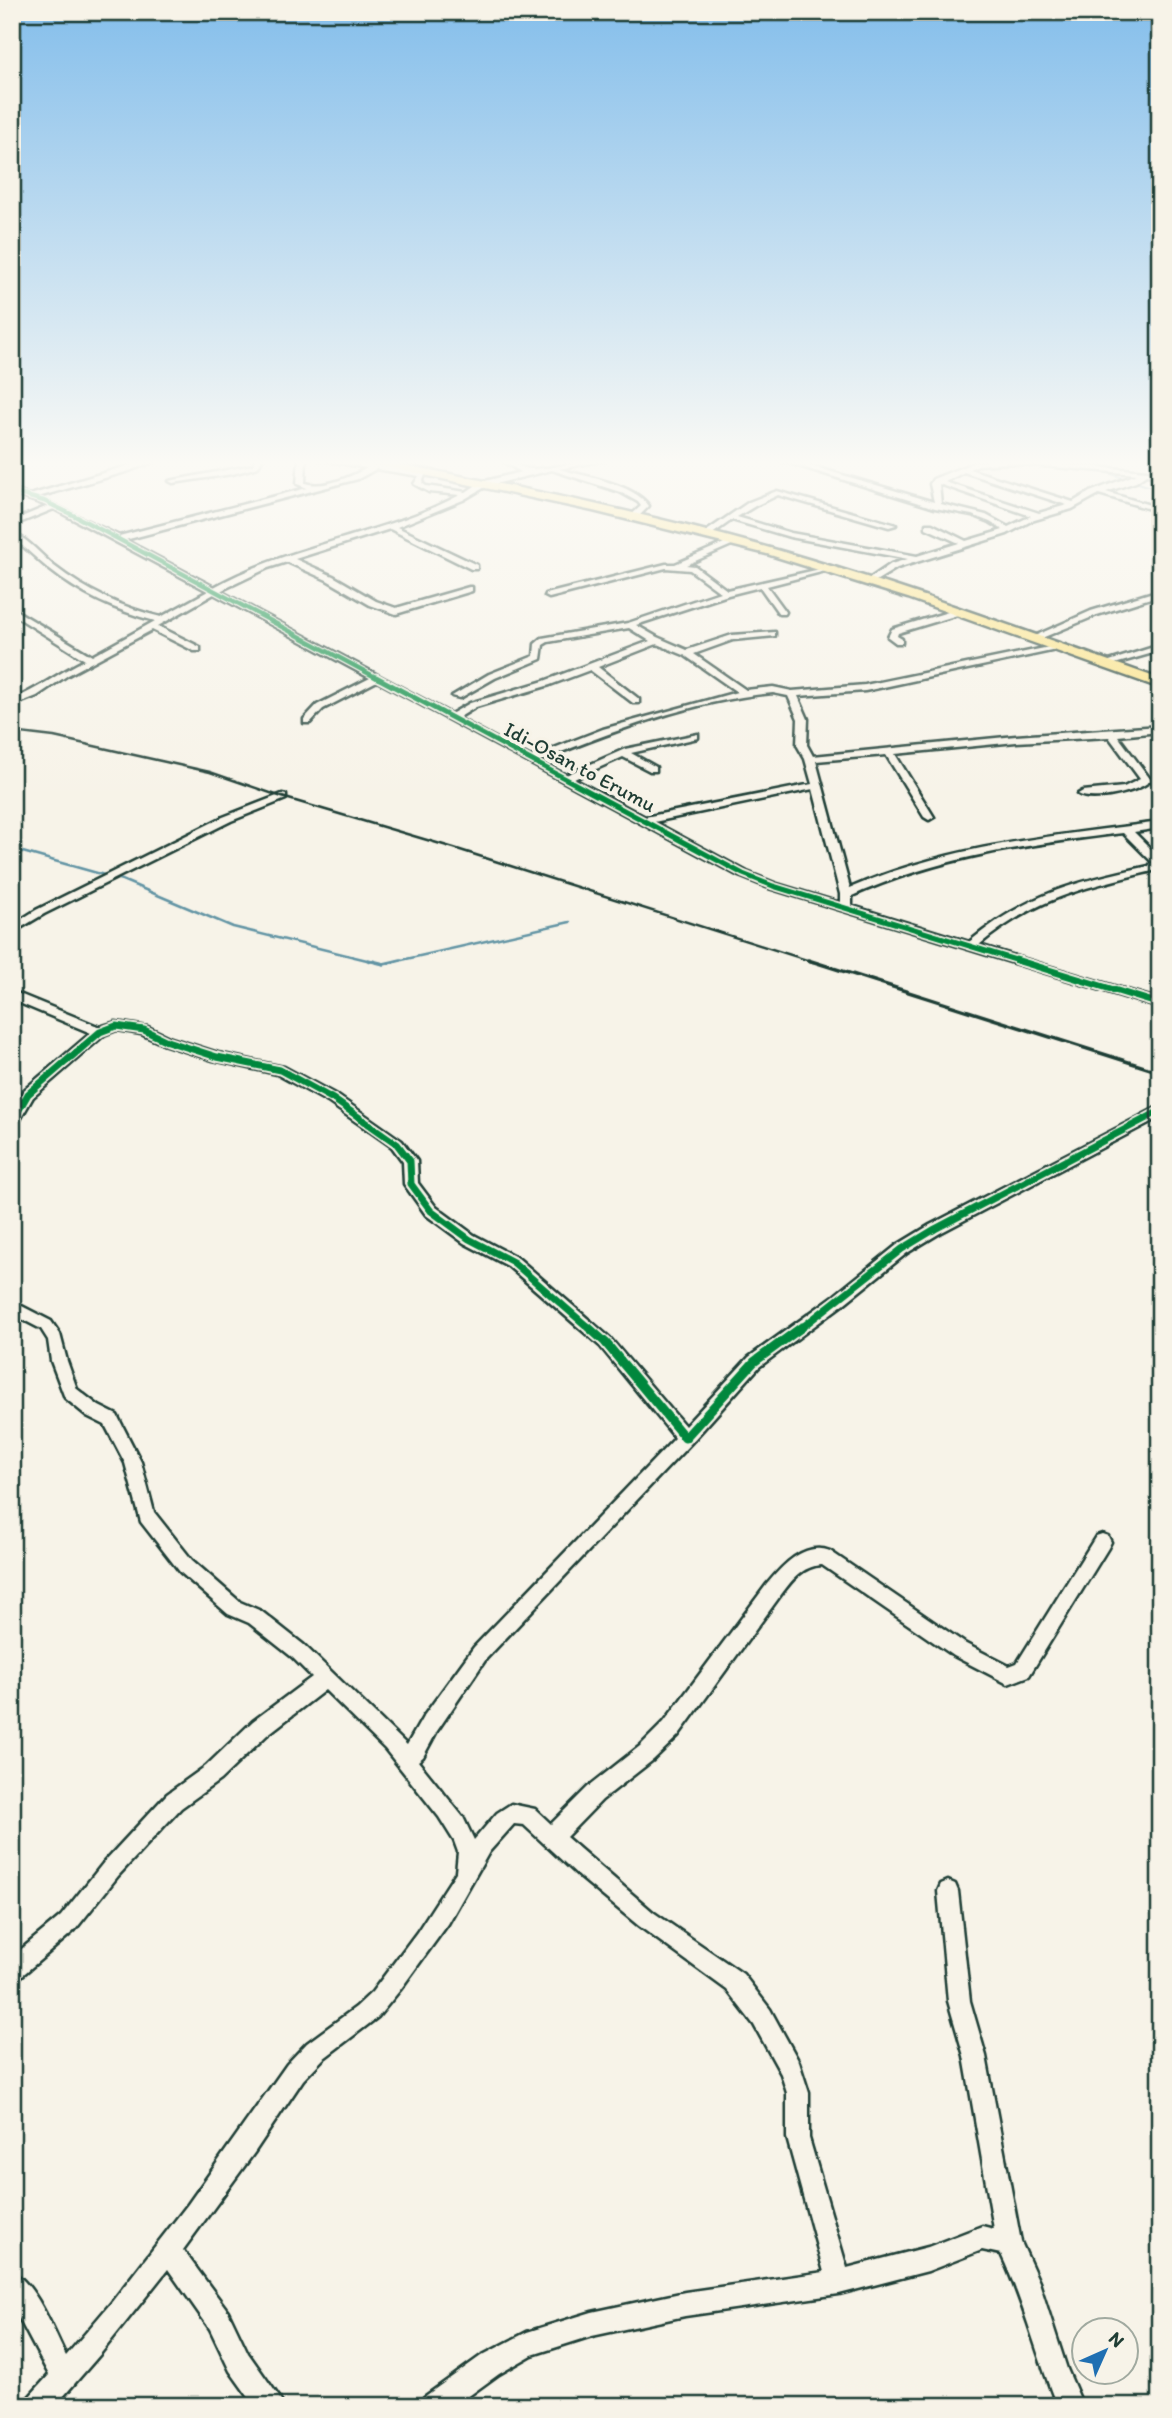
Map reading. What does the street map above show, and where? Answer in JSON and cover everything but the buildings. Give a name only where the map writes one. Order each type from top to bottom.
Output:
[{"type":"main road","points":[[838,572],[1160,684]]},
{"type":"street","points":[[59,572],[86,591],[127,611],[162,620]]},
{"type":"street","name":"Idi-Osan to Erumu","points":[[179,572],[743,874],[773,886],[1160,1004]]},
{"type":"street","points":[[12,703],[34,694],[65,673],[252,572]]},
{"type":"street","points":[[316,572],[373,603],[396,611],[469,589]]},
{"type":"street","points":[[549,596],[641,572]]},
{"type":"street","points":[[696,572],[726,593]]},
{"type":"street","points":[[457,696],[492,676],[538,657],[539,644],[545,640],[630,625],[726,593],[817,572]]},
{"type":"street","points":[[869,583],[884,572]]},
{"type":"street","points":[[762,584],[782,612]]},
{"type":"street","points":[[1034,638],[1083,617],[1160,592]]},
{"type":"street","points":[[12,610],[92,660]]},
{"type":"street","points":[[899,641],[892,636],[895,631],[958,612]]},
{"type":"street","points":[[630,625],[687,653],[744,693]]},
{"type":"street","points":[[152,626],[197,649]]},
{"type":"street","points":[[687,653],[732,638],[772,634]]},
{"type":"street","points":[[453,718],[473,705],[547,683],[643,648],[654,642],[654,639]]},
{"type":"street","points":[[529,761],[617,727],[744,693],[773,690],[792,694],[865,688],[1056,647]]},
{"type":"street","points":[[1104,664],[1160,648]]},
{"type":"street","points":[[591,666],[636,701]]},
{"type":"street","points":[[307,721],[320,707],[378,677]]},
{"type":"street","points":[[792,694],[803,719],[802,744],[810,759],[815,786],[846,894],[846,908]]},
{"type":"street","points":[[810,759],[1016,739],[1160,729]]},
{"type":"street","points":[[1083,794],[1127,788],[1140,785],[1146,780],[1112,734]]},
{"type":"street","points":[[566,779],[623,753],[695,736]]},
{"type":"street","points":[[889,752],[929,817]]},
{"type":"street","points":[[623,753],[653,769]]},
{"type":"street","points":[[643,821],[815,786]]},
{"type":"street","points":[[12,930],[40,912],[227,818],[282,797]]},
{"type":"street","points":[[846,894],[887,875],[971,851],[1020,842],[1160,825]]},
{"type":"street","points":[[972,945],[1020,910],[1060,890],[1158,865],[1154,857],[1126,830]]},
{"type":"street","points":[[12,995],[100,1032]]},
{"type":"street","points":[[12,1122],[28,1094],[100,1032],[116,1026],[144,1030],[190,1049],[280,1070],[374,1125],[397,1144],[410,1161],[411,1184],[431,1211],[469,1239],[513,1262],[605,1342],[685,1438]]},
{"type":"street","points":[[405,1759],[416,1750],[437,1714],[480,1653],[754,1362],[840,1300],[902,1249],[934,1229],[1160,1111]]},
{"type":"street","points":[[12,1307],[46,1325],[55,1338],[59,1361],[71,1393],[93,1411],[111,1420],[132,1462],[147,1516],[186,1566],[234,1608],[255,1617],[298,1651],[393,1742],[467,1842],[468,1867]]},
{"type":"street","points":[[552,1838],[599,1790],[671,1730],[724,1654],[786,1576],[804,1559],[824,1557],[960,1650],[1008,1675],[1023,1670],[1102,1542]]},
{"type":"street","points":[[12,1971],[68,1923],[111,1869],[174,1801],[213,1773],[298,1697],[325,1679]]},
{"type":"street","points":[[38,2406],[169,2250],[246,2144],[281,2090],[314,2052],[371,2008],[402,1970],[439,1918],[491,1832],[512,1814],[528,1816],[646,1919],[687,1945],[735,1982],[762,2017],[791,2070],[798,2093],[798,2138],[838,2282]]},
{"type":"street","points":[[948,1891],[959,2001],[975,2056],[1009,2244],[1027,2282],[1055,2370],[1070,2406]]},
{"type":"street","points":[[433,2406],[490,2365],[527,2344],[592,2324],[685,2304],[838,2282],[928,2259],[982,2238],[1009,2244]]},
{"type":"street","points":[[169,2250],[219,2320],[239,2362],[270,2406]]},
{"type":"street","points":[[12,2284],[28,2307],[64,2378]]},
{"type":"waterway","points":[[12,849],[122,880],[233,927],[375,962]]},
{"type":"waterway","points":[[393,962],[570,922]]},
{"type":"waterway","points":[[368,960],[384,964],[401,960]]},
{"type":"railway","points":[[12,732],[54,737],[210,772],[282,797],[454,848],[813,962]]},
{"type":"railway","points":[[808,960],[1160,1072]]},
{"type":"cycle path","points":[[179,572],[743,874],[773,886],[1160,1004]]},
{"type":"cycle path","points":[[12,1122],[28,1094],[100,1032],[116,1026],[144,1030],[167,1041],[217,1057],[280,1070],[333,1099],[397,1144],[410,1161],[411,1184],[431,1211],[469,1239],[513,1262],[605,1342],[685,1438],[754,1362],[840,1299],[902,1249],[1160,1111]]}]
